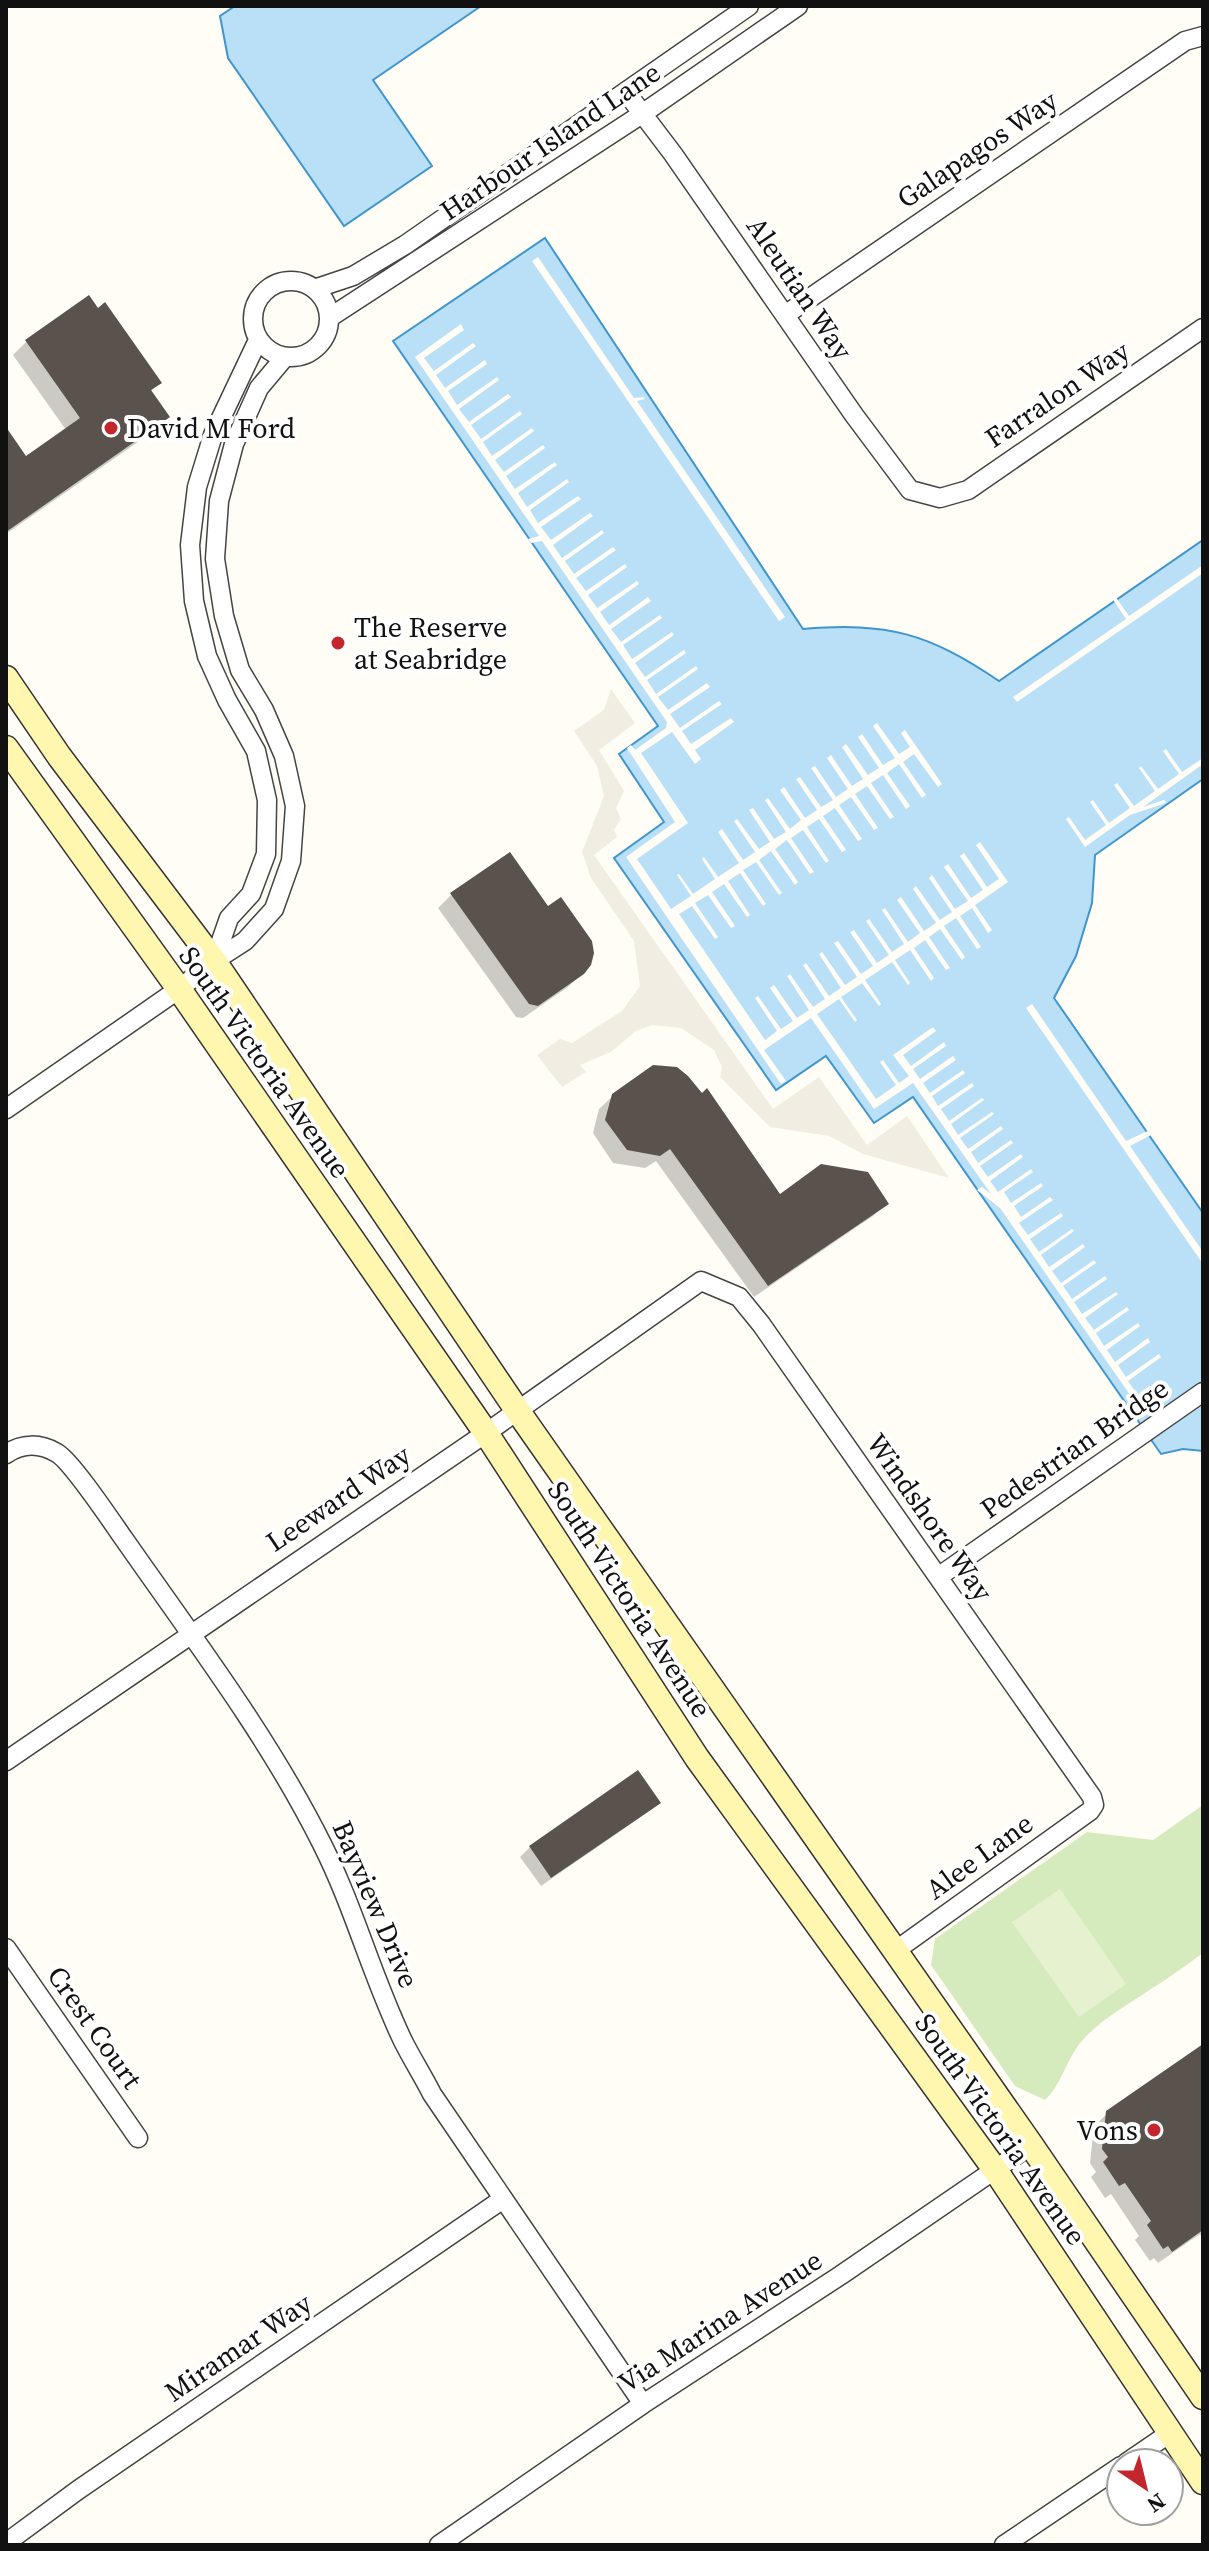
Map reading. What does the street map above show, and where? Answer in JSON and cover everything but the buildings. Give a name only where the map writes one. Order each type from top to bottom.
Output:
[{"type":"main road","name":"South Victoria Avenue","points":[[6,678],[59,756],[214,961],[517,1410],[1031,2145],[1203,2397]]},
{"type":"main road","name":"South Victoria Avenue","points":[[6,748],[179,989],[486,1433],[697,1758],[996,2171],[1203,2482]]},
{"type":"street","name":"Harbour Island Lane","points":[[314,289],[353,276],[405,245],[749,6]]},
{"type":"street","name":"Harbour Island Lane","points":[[329,318],[642,114],[798,6]]},
{"type":"street","name":"Galapagos Way","points":[[785,315],[1185,41],[1203,36]]},
{"type":"street","name":"Aleutian Way","points":[[626,92],[698,188],[854,415],[910,490],[940,498]]},
{"type":"street","points":[[291,281],[314,289],[327,307],[329,318],[328,331],[313,350],[305,355],[285,357],[265,348],[258,340],[252,319],[259,298],[267,289],[291,281]]},
{"type":"street","name":"Farralon Way","points":[[940,498],[968,490],[1203,328]]},
{"type":"street","points":[[214,961],[229,918],[251,894],[266,854],[267,800],[256,751],[207,656],[194,601],[190,545],[197,487],[213,435],[258,340]]},
{"type":"street","points":[[6,1109],[245,941],[274,909],[291,861],[295,806],[284,756],[264,710],[240,670],[224,616],[215,559],[219,501],[234,444],[259,388],[285,357]]},
{"type":"street","name":"Leeward Way","points":[[6,1761],[486,1433],[701,1281]]},
{"type":"street","name":"Windshore Way","points":[[701,1281],[739,1297],[761,1324],[1092,1797],[1094,1805]]},
{"type":"street","name":"Pedestrian Bridge","points":[[938,1577],[1203,1392]]},
{"type":"street","name":"Bayview Drive","points":[[6,1454],[24,1445],[58,1453],[104,1511],[190,1634],[298,1797],[324,1848],[402,2039],[432,2094],[643,2404]]},
{"type":"street","name":"Alee Lane","points":[[895,1951],[1090,1811],[1094,1805]]},
{"type":"street","name":"Crest Court","points":[[6,1948],[138,2138]]},
{"type":"street","name":"Via Marina Avenue","points":[[439,2545],[643,2404],[1031,2145]]},
{"type":"street","name":"Miramar Way","points":[[6,2543],[65,2499],[503,2199]]},
{"type":"street","points":[[1149,2447],[1170,2433]]},
{"type":"street","points":[[1004,2545],[1105,2477]]},
{"type":"green space","points":[[1203,1805],[1203,1953],[1097,2026],[1076,2049],[1056,2087],[1045,2100],[1015,2086],[931,1965],[935,1939],[1087,1832],[1153,1840]]},
{"type":"green space","points":[[1060,1889],[1126,1984],[1079,2017],[1012,1922]]},
{"type":"shaded area","points":[[611,689],[635,723],[599,750],[624,791],[616,808],[621,819],[614,830],[617,837],[594,855],[773,1109],[819,1077],[867,1145],[907,1116],[949,1178],[863,1154],[829,1136],[770,1127],[720,1077],[722,1067],[714,1050],[681,1028],[652,1025],[636,1031],[611,1052],[580,1065],[586,1072],[562,1087],[537,1055],[560,1039],[572,1043],[622,1011],[640,986],[634,941],[591,878],[582,852],[604,796],[597,766],[574,731],[604,710]]},
{"type":"water","points":[[235,6],[481,6],[373,80],[432,166],[344,226],[228,58],[220,16]]},
{"type":"water","points":[[545,238],[803,629],[860,627],[906,634],[950,652],[999,681],[1203,540],[1203,779],[1095,855],[1092,903],[1076,956],[1054,998],[1203,1213],[1203,1451],[1183,1449],[1161,1454],[913,1097],[874,1123],[826,1056],[776,1090],[614,858],[664,822],[619,754],[658,726],[393,341]]},
{"type":"pier","points":[[538,257],[634,398],[645,399],[637,401],[785,617],[779,621],[532,261]]},
{"type":"pier","points":[[461,324],[464,330],[424,358],[434,371],[473,343],[476,346],[436,375],[445,388],[485,360],[487,364],[448,391],[457,405],[497,377],[499,380],[459,409],[469,422],[508,394],[511,397],[471,425],[481,439],[520,411],[522,414],[483,442],[492,456],[532,428],[534,431],[495,460],[504,472],[543,445],[545,448],[506,476],[515,489],[555,462],[557,465],[518,493],[527,507],[567,479],[569,482],[530,510],[538,523],[578,496],[581,499],[541,527],[551,540],[590,513],[593,516],[553,545],[562,558],[602,530],[604,533],[565,561],[574,574],[613,547],[616,550],[576,578],[586,591],[625,564],[627,567],[588,595],[597,608],[637,581],[639,584],[600,612],[609,625],[648,597],[651,601],[611,629],[621,642],[660,615],[662,618],[623,645],[632,659],[672,632],[674,635],[635,663],[645,677],[684,650],[686,653],[647,680],[656,694],[696,666],[698,669],[658,697],[668,710],[707,683],[710,687],[670,714],[680,728],[719,701],[722,704],[682,731],[691,744],[731,718],[734,722],[695,750],[701,759],[695,764],[672,732],[641,753],[688,823],[637,859],[671,909],[691,896],[677,875],[693,894],[715,879],[702,859],[704,857],[718,877],[739,863],[718,832],[722,829],[743,860],[755,852],[734,821],[737,819],[759,849],[770,842],[749,810],[753,808],[774,839],[786,832],[765,800],[768,798],[790,829],[801,820],[780,790],[784,787],[805,818],[817,810],[796,779],[800,777],[821,807],[833,800],[811,768],[815,766],[836,797],[848,789],[827,758],[831,755],[852,786],[863,779],[842,747],[846,744],[868,775],[879,768],[858,737],[862,734],[883,765],[895,758],[873,726],[877,723],[899,754],[910,747],[901,733],[905,730],[942,784],[938,787],[914,754],[903,762],[926,795],[922,798],[899,764],[887,773],[910,806],[906,809],[883,775],[871,783],[894,817],[890,819],[867,786],[855,794],[878,828],[874,830],[851,797],[839,805],[862,839],[858,841],[835,808],[823,816],[846,850],[842,852],[819,819],[807,827],[829,861],[826,863],[803,830],[791,838],[814,872],[810,874],[787,840],[775,849],[798,882],[795,885],[771,851],[759,860],[782,893],[779,895],[756,862],[743,870],[766,904],[763,906],[740,873],[728,881],[750,915],[747,917],[724,884],[712,892],[735,926],[731,928],[708,895],[695,903],[718,937],[715,939],[692,906],[679,914],[765,1040],[777,1031],[755,998],[758,996],[781,1029],[793,1021],[770,988],[774,985],[797,1018],[809,1010],[787,976],[790,974],[813,1007],[825,999],[803,965],[806,963],[829,996],[841,988],[819,954],[822,952],[845,985],[857,977],[834,943],[838,941],[861,974],[873,966],[850,932],[854,930],[877,963],[889,955],[866,921],[869,919],[892,952],[904,944],[882,910],[885,908],[908,942],[920,933],[897,900],[901,897],[924,931],[936,923],[913,889],[916,886],[940,920],[952,912],[929,878],[932,875],[955,909],[968,901],[944,867],[948,864],[971,898],[983,890],[960,856],[964,853],[987,887],[999,879],[976,845],[980,842],[1008,882],[975,905],[992,930],[988,933],[972,908],[960,916],[981,947],[977,949],[956,918],[944,926],[965,957],[962,960],[940,929],[929,937],[950,968],[946,970],[925,940],[914,948],[934,978],[931,981],[910,950],[895,960],[910,983],[908,985],[892,962],[865,980],[881,1004],[879,1006],[862,983],[841,997],[857,1020],[855,1022],[839,999],[817,1014],[876,1099],[896,1085],[880,1062],[883,1060],[899,1083],[909,1076],[893,1055],[933,1027],[936,1031],[903,1055],[911,1066],[944,1042],[946,1046],[913,1069],[920,1079],[953,1056],[956,1060],[923,1083],[930,1093],[963,1070],[965,1073],[932,1096],[938,1106],[972,1083],[974,1086],[941,1109],[949,1121],[982,1098],[984,1100],[951,1124],[958,1135],[992,1112],[994,1114],[960,1138],[968,1149],[1001,1126],[1003,1129],[971,1152],[978,1163],[1011,1140],[1013,1143],[980,1166],[988,1177],[1021,1154],[1023,1157],[990,1181],[998,1192],[1031,1169],[1033,1172],[1004,1192],[1011,1203],[1041,1183],[1043,1186],[1014,1206],[1021,1217],[1050,1197],[1053,1200],[1019,1223],[1028,1235],[1061,1213],[1063,1216],[1030,1239],[1039,1252],[1072,1229],[1074,1231],[1041,1255],[1049,1267],[1083,1244],[1085,1247],[1052,1271],[1061,1283],[1094,1260],[1096,1263],[1063,1286],[1072,1299],[1105,1276],[1107,1279],[1074,1302],[1082,1314],[1116,1292],[1118,1294],[1085,1318],[1094,1330],[1127,1307],[1129,1310],[1096,1333],[1104,1346],[1138,1323],[1140,1326],[1107,1350],[1115,1362],[1148,1338],[1150,1342],[1118,1365],[1126,1377],[1159,1354],[1161,1357],[1128,1381],[1140,1398],[1135,1402],[1000,1208],[977,1190],[982,1187],[991,1194],[913,1083],[874,1109],[811,1018],[764,1050],[786,1081],[781,1084],[626,857],[675,822],[627,748],[631,745],[635,750],[666,728],[667,722],[542,541],[531,543],[528,539],[539,536],[415,357]]},
{"type":"pier","points":[[1203,565],[1203,573],[1017,702],[1013,697],[1126,619],[1112,598],[1115,596],[1129,616]]},
{"type":"pier","points":[[1166,749],[1182,772],[1203,758],[1203,764],[1143,807],[1166,802],[1130,815],[1085,847],[1066,819],[1069,817],[1085,840],[1106,825],[1090,802],[1093,800],[1109,823],[1130,808],[1114,785],[1117,783],[1134,806],[1155,791],[1139,768],[1141,766],[1158,789],[1179,774],[1163,751]]},
{"type":"pier","points":[[1032,1004],[1126,1141],[1150,1130],[1153,1134],[1130,1146],[1203,1252],[1203,1264],[1026,1008]]},
{"type":"place","name":"David M Ford","points":[[111,428]]},
{"type":"place","name":"The Reserve at Seabridge","points":[[338,643]]},
{"type":"place","name":"Vons","points":[[1154,2130]]}]
